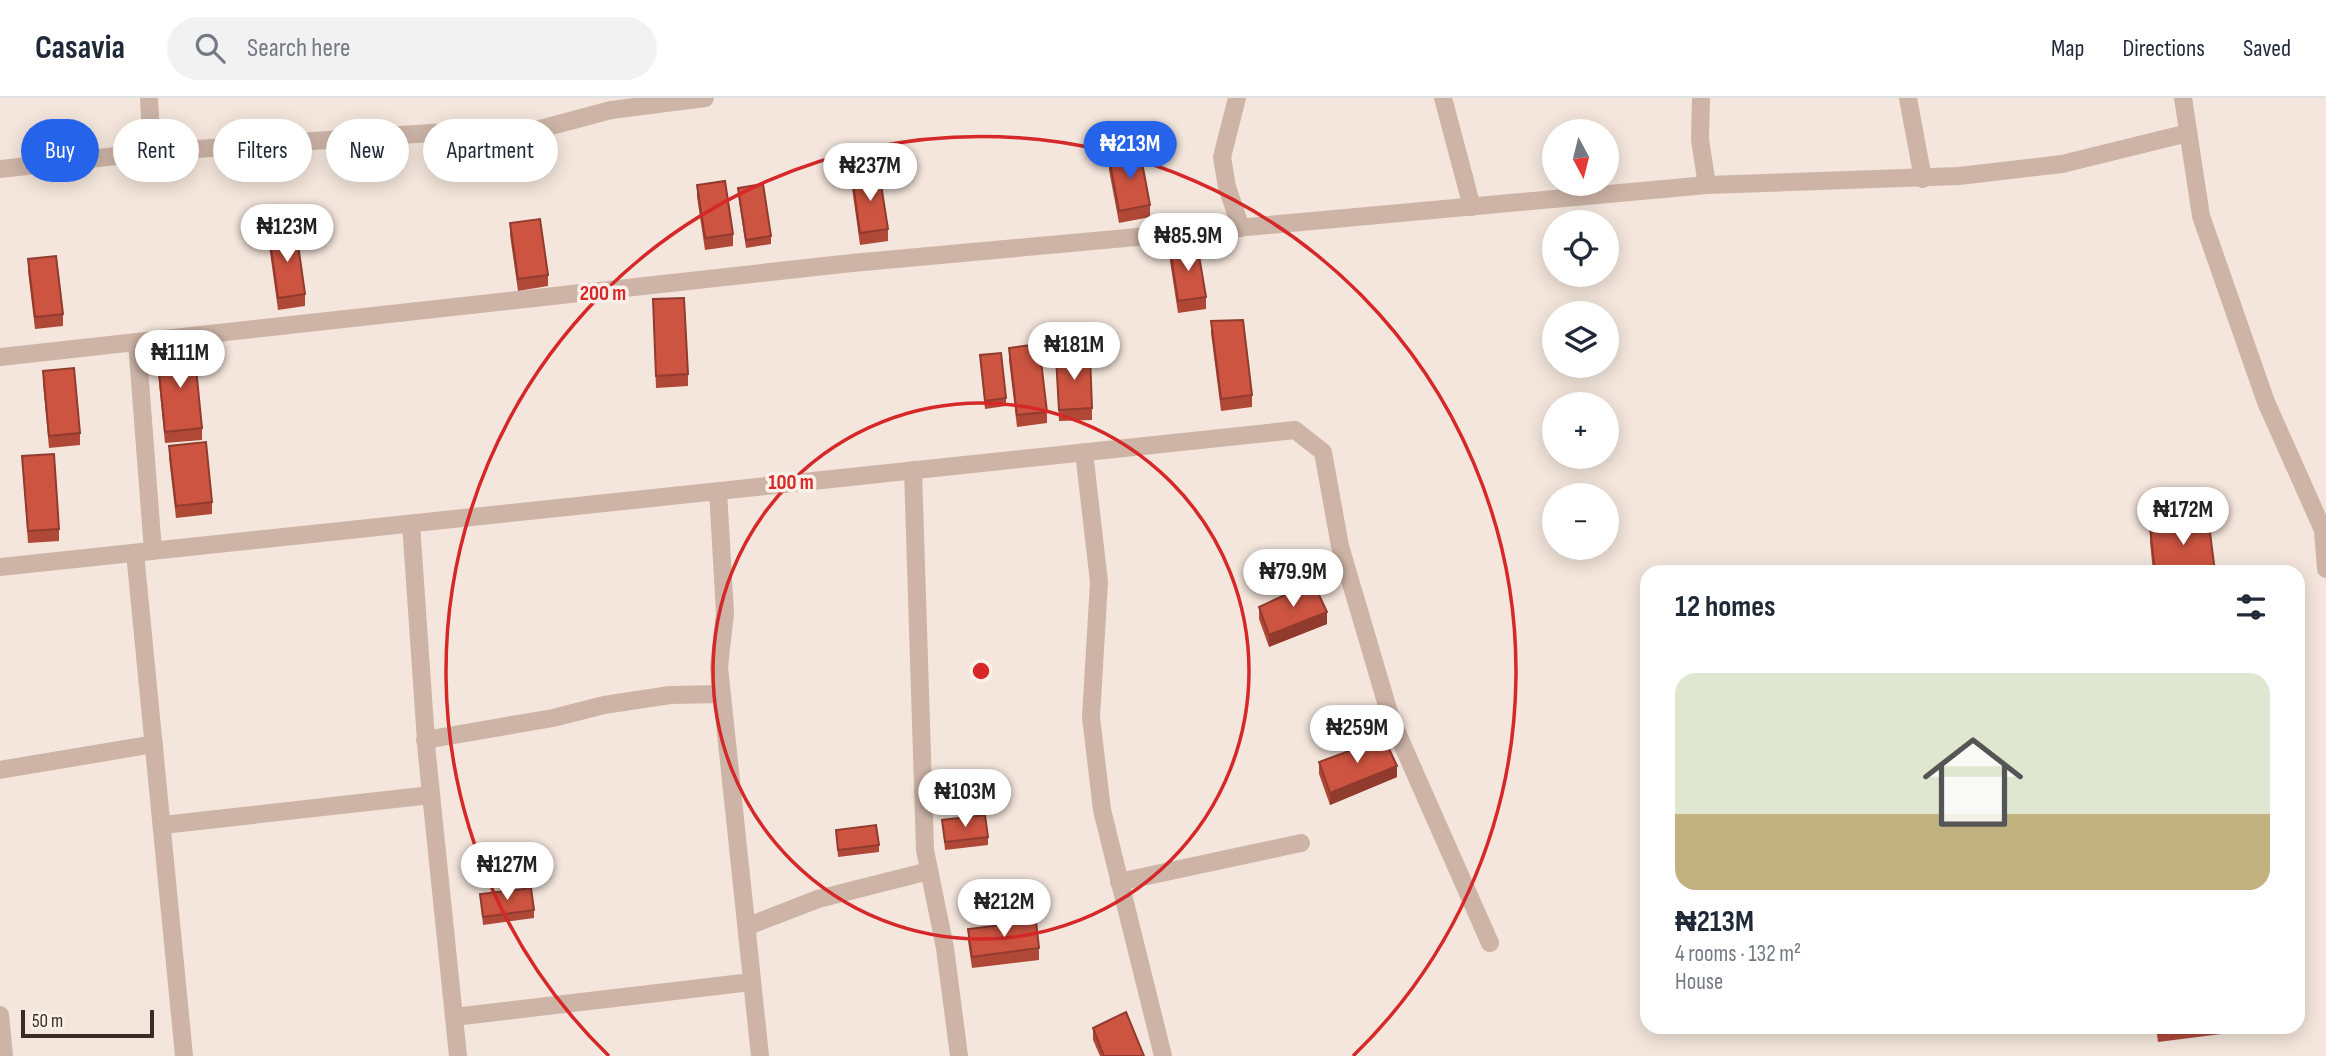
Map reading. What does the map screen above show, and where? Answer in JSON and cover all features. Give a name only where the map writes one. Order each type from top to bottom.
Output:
[{"type":"street","points":[[149,98],[150,119]]},
{"type":"street","points":[[199,149],[475,130],[519,132],[611,110],[705,98]]},
{"type":"street","points":[[1237,98],[1223,156],[1227,187],[1241,229]]},
{"type":"street","points":[[1444,98],[1472,207]]},
{"type":"street","points":[[1701,98],[1700,141],[1707,185]]},
{"type":"street","points":[[1908,98],[1923,179]]},
{"type":"street","points":[[2183,98],[2200,216],[2266,402],[2323,530],[2326,569]]},
{"type":"street","points":[[0,357],[839,264],[1707,185],[1923,179],[2062,164],[2188,133]]},
{"type":"street","points":[[0,169],[113,156]]},
{"type":"street","points":[[137,342],[144,552],[155,744],[184,1056]]},
{"type":"street","points":[[0,567],[1295,430],[1324,452],[1340,546],[1391,719],[1490,943]]},
{"type":"street","points":[[1084,452],[1099,582],[1091,717],[1102,810],[1163,1056]]},
{"type":"street","points":[[913,470],[914,576],[921,636],[925,850],[945,948],[959,1056]]},
{"type":"street","points":[[718,491],[725,613],[719,667],[760,1056]]},
{"type":"street","points":[[411,524],[425,740],[458,1056]]},
{"type":"street","points":[[425,740],[553,718],[604,705],[670,695],[722,694]]},
{"type":"street","points":[[0,771],[155,744]]},
{"type":"street","points":[[163,825],[431,795]]},
{"type":"street","points":[[1119,882],[1301,843]]},
{"type":"street","points":[[748,926],[818,899],[929,871]]},
{"type":"street","points":[[454,1017],[751,982]]},
{"type":"street","points":[[0,1015],[4,1056]]},
{"type":"building","points":[[1140,152],[1150,205],[1119,211],[1109,158]]},
{"type":"building","points":[[879,172],[888,229],[860,233],[852,176]]},
{"type":"building","points":[[725,181],[733,234],[705,238],[697,185]]},
{"type":"building","points":[[763,184],[771,236],[746,240],[738,188]]},
{"type":"building","points":[[540,219],[548,275],[518,279],[510,223]]},
{"type":"building","points":[[296,230],[305,294],[278,298],[269,234]]},
{"type":"building","points":[[1197,244],[1206,297],[1178,301],[1170,249]]},
{"type":"building","points":[[56,256],[63,314],[35,317],[28,259]]},
{"type":"building","points":[[684,298],[688,374],[656,376],[653,299]]},
{"type":"building","points":[[1243,320],[1252,395],[1221,399],[1211,321]]},
{"type":"building","points":[[1039,344],[1047,412],[1017,415],[1009,348]]},
{"type":"building","points":[[194,348],[202,428],[165,432],[157,352]]},
{"type":"building","points":[[1001,353],[1006,398],[985,401],[980,355]]},
{"type":"building","points":[[1090,355],[1092,408],[1059,410],[1056,357]]},
{"type":"building","points":[[74,368],[80,433],[49,436],[43,371]]},
{"type":"building","points":[[206,442],[212,502],[176,506],[169,446]]},
{"type":"building","points":[[54,454],[59,529],[28,531],[22,456]]},
{"type":"building","points":[[2208,517],[2214,565],[2154,565],[2150,527]]},
{"type":"building","points":[[1313,582],[1327,612],[1269,635],[1259,607]]},
{"type":"building","points":[[1384,738],[1397,766],[1330,793],[1319,762]]},
{"type":"building","points":[[985,815],[988,837],[945,842],[942,820]]},
{"type":"building","points":[[876,825],[879,845],[838,850],[836,830]]},
{"type":"building","points":[[531,888],[534,910],[483,917],[480,894]]},
{"type":"building","points":[[1036,921],[1039,948],[972,957],[968,929]]},
{"type":"building","points":[[1126,1012],[1144,1056],[1104,1056],[1093,1028]]}]
